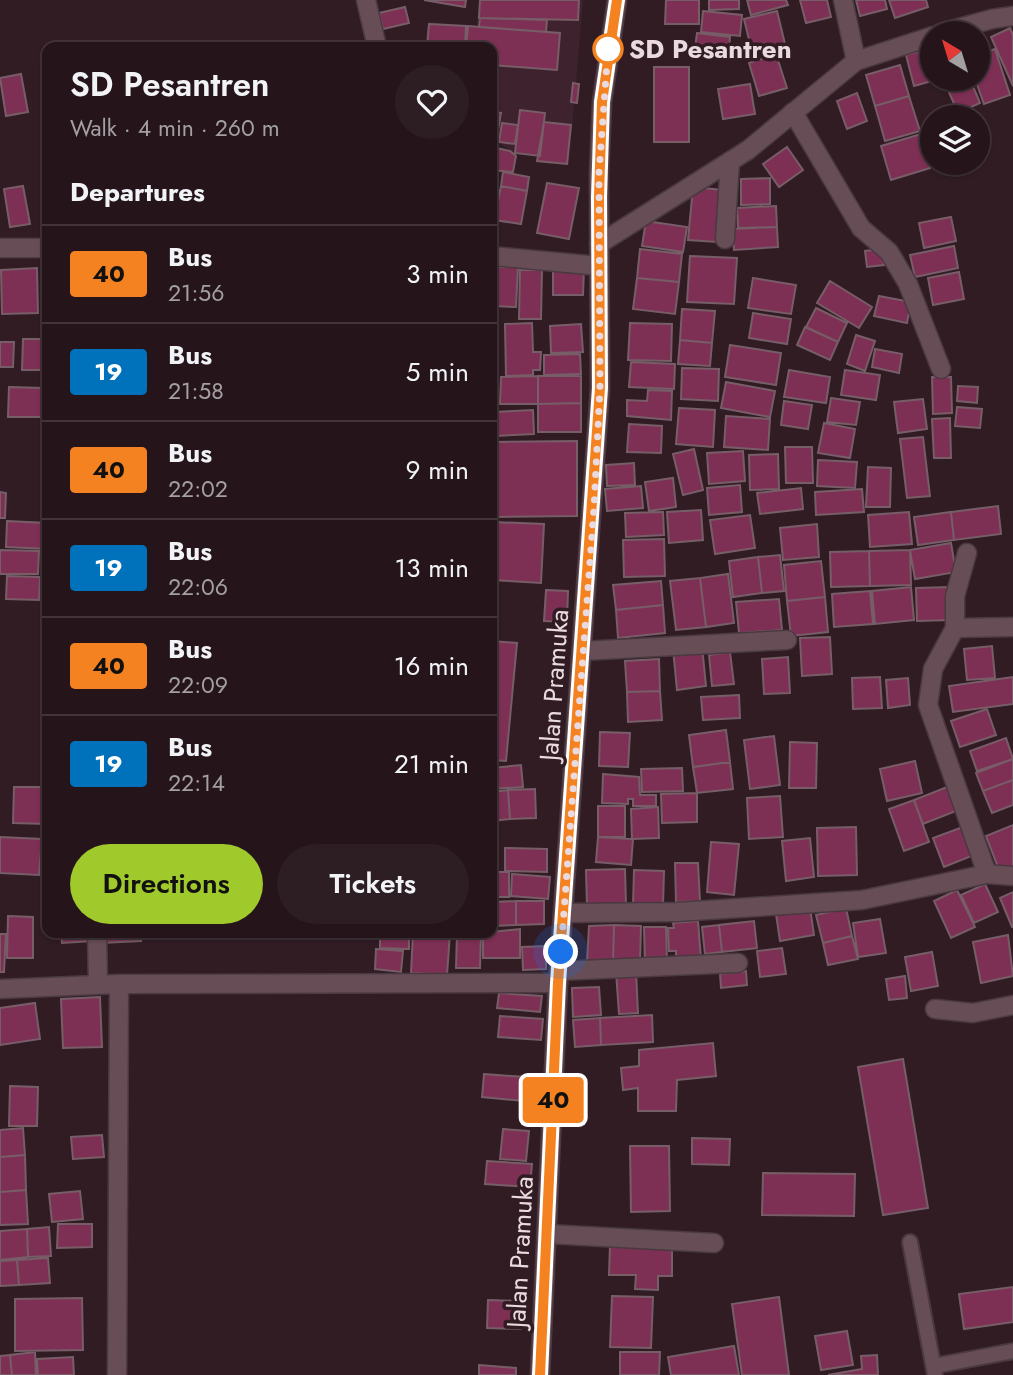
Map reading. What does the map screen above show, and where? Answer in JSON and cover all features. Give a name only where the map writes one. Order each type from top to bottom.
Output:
[{"type":"street","points":[[366,0],[376,42]]},
{"type":"street","name":"Jalan Pramuka","points":[[540,1375],[562,1235],[559,977],[600,388],[602,102],[617,0]]},
{"type":"street","points":[[843,0],[856,61]]},
{"type":"street","points":[[985,21],[1013,16]]},
{"type":"street","points":[[599,244],[730,161],[856,61],[920,40]]},
{"type":"street","points":[[793,112],[861,228],[889,253],[908,284],[941,369]]},
{"type":"street","points":[[725,239],[730,161]]},
{"type":"street","points":[[0,248],[42,248]]},
{"type":"street","points":[[497,257],[599,267]]},
{"type":"street","points":[[967,553],[955,596],[956,628],[933,669],[928,705],[987,874]]},
{"type":"street","points":[[956,628],[1013,627]]},
{"type":"street","points":[[582,651],[787,640]]},
{"type":"street","points":[[564,913],[677,912],[862,900],[987,874],[1013,876]]},
{"type":"street","points":[[97,938],[98,985]]},
{"type":"street","points":[[0,989],[119,984],[559,977],[738,963]]},
{"type":"street","points":[[117,1375],[119,984]]},
{"type":"street","points":[[935,1009],[973,1013],[1013,1005]]},
{"type":"street","points":[[562,1235],[714,1243]]},
{"type":"lane","points":[[910,1242],[934,1370],[1013,1351]]},
{"type":"shaded area","points":[[479,0],[583,0],[576,83],[580,84],[577,103],[574,104],[569,165],[537,161],[537,156],[514,153],[497,141],[497,42],[426,42],[428,22],[477,26]]},
{"type":"building","points":[[424,0],[466,0],[465,7]]},
{"type":"building","points":[[480,0],[579,0],[578,20],[479,18]]},
{"type":"building","points":[[666,0],[699,0],[699,24],[665,24]]},
{"type":"building","points":[[709,0],[739,0],[739,9],[709,10]]},
{"type":"building","points":[[747,0],[786,0],[788,5],[751,15]]},
{"type":"building","points":[[800,0],[827,0],[831,17],[806,23]]},
{"type":"building","points":[[856,0],[885,0],[887,9],[860,16]]},
{"type":"building","points":[[889,0],[926,0],[928,7],[895,18]]},
{"type":"building","points":[[405,7],[409,23],[383,29],[379,13]]},
{"type":"building","points":[[703,11],[742,15],[740,36],[701,32]]},
{"type":"building","points":[[777,11],[786,48],[753,56],[744,19]]},
{"type":"building","points":[[480,18],[547,20],[546,32],[479,27]]},
{"type":"building","points":[[429,24],[466,26],[465,42],[427,42]]},
{"type":"building","points":[[468,26],[560,33],[557,70],[497,65],[497,42],[466,42]]},
{"type":"building","points":[[1010,28],[1013,35],[1013,86],[991,37]]},
{"type":"building","points":[[697,33],[730,37],[728,59],[694,55]]},
{"type":"building","points":[[995,49],[1010,95],[984,104],[979,91],[990,91],[990,50]]},
{"type":"building","points":[[920,51],[920,84],[914,86],[906,55]]},
{"type":"building","points":[[776,54],[787,88],[759,96],[749,63]]},
{"type":"building","points":[[900,65],[909,96],[875,106],[866,75]]},
{"type":"building","points":[[654,67],[689,67],[689,142],[654,142]]},
{"type":"building","points":[[21,74],[28,112],[6,116],[0,78]]},
{"type":"building","points":[[573,83],[579,84],[577,103],[571,102]]},
{"type":"building","points":[[750,84],[755,114],[723,119],[718,89]]},
{"type":"building","points":[[948,91],[975,91],[980,103],[976,105],[955,105]]},
{"type":"building","points":[[857,93],[867,121],[847,129],[837,101]]},
{"type":"building","points":[[909,96],[920,131],[885,141],[875,106]]},
{"type":"building","points":[[520,110],[545,113],[540,156],[515,153]]},
{"type":"building","points":[[497,113],[501,113],[497,130]]},
{"type":"building","points":[[544,122],[571,125],[567,164],[537,161]]},
{"type":"building","points":[[502,123],[518,125],[515,144],[499,142]]},
{"type":"building","points":[[920,134],[920,171],[891,180],[881,146]]},
{"type":"building","points":[[787,147],[803,170],[779,187],[763,164]]},
{"type":"building","points":[[497,148],[510,151],[516,156],[513,172],[497,170]]},
{"type":"building","points":[[503,172],[529,177],[527,191],[501,186]]},
{"type":"building","points":[[770,178],[770,204],[741,205],[741,179]]},
{"type":"building","points":[[547,183],[579,188],[569,239],[537,233]]},
{"type":"building","points":[[23,186],[30,224],[10,227],[4,189]]},
{"type":"building","points":[[501,186],[527,191],[521,224],[497,220]]},
{"type":"building","points":[[693,187],[722,190],[717,242],[688,240]]},
{"type":"building","points":[[776,206],[777,227],[738,228],[737,208]]},
{"type":"building","points":[[951,217],[956,241],[924,248],[919,223]]},
{"type":"building","points":[[646,221],[687,227],[683,252],[642,246]]},
{"type":"building","points":[[777,227],[778,247],[734,250],[732,229]]},
{"type":"building","points":[[954,246],[958,268],[915,277],[910,255]]},
{"type":"building","points":[[640,249],[682,254],[679,282],[637,278]]},
{"type":"building","points":[[882,249],[884,265],[867,267],[865,251]]},
{"type":"building","points":[[690,256],[737,258],[734,304],[687,302]]},
{"type":"building","points":[[497,267],[518,267],[516,307],[497,306]]},
{"type":"building","points":[[37,268],[38,313],[2,314],[1,270]]},
{"type":"building","points":[[553,268],[584,268],[583,295],[553,295]]},
{"type":"building","points":[[520,270],[542,270],[541,319],[519,319]]},
{"type":"building","points":[[959,272],[964,299],[933,305],[928,278]]},
{"type":"building","points":[[637,278],[679,282],[675,314],[633,309]]},
{"type":"building","points":[[753,278],[796,285],[791,314],[748,308]]},
{"type":"building","points":[[830,281],[872,307],[859,328],[817,303]]},
{"type":"building","points":[[879,296],[911,302],[907,323],[874,316]]},
{"type":"building","points":[[816,308],[847,323],[838,342],[806,327]]},
{"type":"building","points":[[682,309],[715,311],[712,343],[680,340]]},
{"type":"building","points":[[753,313],[791,319],[787,344],[749,338]]},
{"type":"building","points":[[532,323],[533,352],[541,352],[540,370],[533,370],[533,375],[506,376],[505,324]]},
{"type":"building","points":[[630,323],[672,324],[671,361],[628,360]]},
{"type":"building","points":[[581,324],[583,352],[551,353],[550,326]]},
{"type":"building","points":[[805,327],[838,342],[830,360],[797,345]]},
{"type":"building","points":[[856,335],[875,341],[865,371],[847,364]]},
{"type":"building","points":[[23,339],[42,339],[42,370],[22,370]]},
{"type":"building","points":[[680,340],[712,343],[710,366],[678,364]]},
{"type":"building","points":[[0,342],[14,342],[13,367],[0,367]]},
{"type":"building","points":[[730,345],[781,353],[776,385],[725,377]]},
{"type":"building","points":[[875,349],[902,354],[899,373],[872,367]]},
{"type":"building","points":[[580,354],[581,374],[544,375],[544,355]]},
{"type":"building","points":[[631,362],[675,364],[674,389],[629,387]]},
{"type":"building","points":[[682,368],[719,369],[718,401],[681,399]]},
{"type":"building","points":[[789,370],[830,377],[826,403],[784,397]]},
{"type":"building","points":[[845,370],[880,375],[876,400],[841,395]]},
{"type":"building","points":[[538,376],[538,404],[500,404],[501,377]]},
{"type":"building","points":[[538,376],[581,376],[581,403],[538,404]]},
{"type":"building","points":[[932,377],[951,377],[952,413],[933,414]]},
{"type":"building","points":[[726,382],[775,391],[770,417],[721,408]]},
{"type":"building","points":[[958,386],[978,387],[977,403],[957,401]]},
{"type":"building","points":[[9,387],[42,388],[42,417],[8,417]]},
{"type":"building","points":[[648,390],[672,391],[671,420],[627,416],[627,400],[647,401]]},
{"type":"building","points":[[831,398],[860,402],[856,425],[827,422]]},
{"type":"building","points":[[923,399],[927,429],[898,433],[894,402]]},
{"type":"building","points":[[784,401],[812,405],[808,429],[781,425]]},
{"type":"building","points":[[581,403],[581,432],[538,432],[538,404]]},
{"type":"building","points":[[957,407],[982,409],[980,428],[955,426]]},
{"type":"building","points":[[679,408],[715,410],[713,447],[676,444]]},
{"type":"building","points":[[533,410],[534,434],[497,436],[497,412]]},
{"type":"building","points":[[726,416],[770,419],[768,450],[724,447]]},
{"type":"building","points":[[950,418],[951,458],[934,458],[932,419]]},
{"type":"building","points":[[824,423],[855,429],[850,458],[818,453]]},
{"type":"building","points":[[629,424],[662,426],[661,453],[627,452]]},
{"type":"building","points":[[923,437],[930,496],[907,498],[900,439]]},
{"type":"building","points":[[577,441],[577,516],[497,517],[497,442]]},
{"type":"building","points":[[785,447],[812,447],[813,483],[786,483]]},
{"type":"building","points":[[694,449],[703,490],[683,495],[673,454]]},
{"type":"building","points":[[743,451],[745,481],[709,484],[707,453]]},
{"type":"building","points":[[778,454],[779,489],[750,490],[749,455]]},
{"type":"building","points":[[818,460],[857,462],[855,488],[817,486]]},
{"type":"building","points":[[634,463],[635,485],[607,486],[606,465]]},
{"type":"building","points":[[868,467],[891,468],[890,507],[866,507]]},
{"type":"building","points":[[673,478],[676,507],[649,511],[645,482]]},
{"type":"building","points":[[740,485],[742,512],[709,515],[707,488]]},
{"type":"building","points":[[641,486],[643,508],[607,511],[605,489]]},
{"type":"building","points":[[801,488],[803,509],[760,514],[757,493]]},
{"type":"building","points":[[862,489],[864,512],[816,515],[815,492]]},
{"type":"building","points":[[0,492],[6,493],[5,518],[0,518]]},
{"type":"building","points":[[998,506],[1001,534],[954,540],[951,512]]},
{"type":"building","points":[[701,510],[703,540],[669,543],[667,512]]},
{"type":"building","points":[[663,512],[664,535],[626,537],[625,513]]},
{"type":"building","points":[[909,512],[912,544],[870,547],[868,515]]},
{"type":"building","points":[[951,512],[954,540],[918,545],[914,517]]},
{"type":"building","points":[[750,515],[755,548],[715,554],[710,520]]},
{"type":"building","points":[[7,521],[42,523],[42,549],[6,547]]},
{"type":"building","points":[[497,522],[544,524],[541,583],[497,580]]},
{"type":"building","points":[[817,524],[819,557],[783,560],[780,528]]},
{"type":"building","points":[[664,539],[665,576],[624,577],[623,540]]},
{"type":"building","points":[[951,543],[956,572],[915,579],[910,550]]},
{"type":"building","points":[[0,550],[39,551],[38,574],[0,574]]},
{"type":"building","points":[[910,550],[911,585],[870,586],[869,551]]},
{"type":"building","points":[[869,551],[870,586],[831,587],[830,552]]},
{"type":"building","points":[[780,555],[784,591],[762,593],[758,557]]},
{"type":"building","points":[[758,557],[762,593],[733,597],[729,561]]},
{"type":"building","points":[[821,561],[825,597],[787,601],[784,565]]},
{"type":"building","points":[[728,574],[734,623],[706,627],[700,578]]},
{"type":"building","points":[[7,576],[40,577],[39,600],[6,599]]},
{"type":"building","points":[[700,578],[706,627],[676,630],[670,581]]},
{"type":"building","points":[[661,581],[663,605],[616,610],[613,585]]},
{"type":"building","points":[[911,587],[914,620],[875,624],[872,591]]},
{"type":"building","points":[[951,587],[952,620],[917,621],[916,588]]},
{"type":"building","points":[[546,590],[568,591],[567,622],[544,621]]},
{"type":"building","points":[[870,591],[873,624],[834,627],[832,594]]},
{"type":"building","points":[[825,597],[828,632],[791,636],[787,601]]},
{"type":"building","points":[[779,599],[782,630],[739,633],[736,602]]},
{"type":"building","points":[[663,605],[665,633],[618,638],[616,610]]},
{"type":"building","points":[[830,637],[832,674],[802,676],[800,638]]},
{"type":"building","points":[[497,641],[517,643],[506,761],[497,760]]},
{"type":"building","points":[[702,646],[706,686],[677,690],[673,649]]},
{"type":"building","points":[[992,646],[995,678],[967,680],[964,649]]},
{"type":"building","points":[[730,652],[734,684],[712,686],[709,655]]},
{"type":"building","points":[[788,657],[790,693],[764,694],[762,659]]},
{"type":"building","points":[[659,659],[660,691],[627,692],[625,661]]},
{"type":"building","points":[[880,677],[882,708],[853,709],[852,678]]},
{"type":"building","points":[[1013,677],[1013,704],[953,712],[949,686]]},
{"type":"building","points":[[908,678],[910,705],[888,708],[886,680]]},
{"type":"building","points":[[660,691],[662,720],[628,722],[627,692]]},
{"type":"building","points":[[739,695],[740,718],[703,720],[701,697]]},
{"type":"building","points":[[987,709],[996,735],[960,747],[951,721]]},
{"type":"building","points":[[726,730],[730,762],[693,767],[689,735]]},
{"type":"building","points":[[600,732],[630,733],[628,767],[599,766]]},
{"type":"building","points":[[774,736],[780,785],[750,789],[744,740]]},
{"type":"building","points":[[1006,738],[1013,759],[977,771],[970,751]]},
{"type":"building","points":[[790,742],[817,743],[816,788],[789,788]]},
{"type":"building","points":[[1013,759],[1013,780],[983,791],[976,773]]},
{"type":"building","points":[[915,761],[922,793],[887,801],[880,769]]},
{"type":"building","points":[[730,762],[733,789],[697,793],[693,767]]},
{"type":"building","points":[[521,765],[523,787],[497,789],[497,767]]},
{"type":"building","points":[[682,768],[683,791],[642,792],[641,769]]},
{"type":"building","points":[[603,774],[639,777],[640,795],[656,795],[656,806],[633,806],[633,799],[628,799],[628,804],[602,803]]},
{"type":"building","points":[[1013,780],[1013,805],[992,813],[983,791]]},
{"type":"building","points":[[14,787],[42,787],[42,824],[13,823]]},
{"type":"building","points":[[947,787],[956,811],[923,824],[914,800]]},
{"type":"building","points":[[535,789],[536,818],[510,819],[508,790]]},
{"type":"building","points":[[508,790],[510,819],[497,820],[497,791]]},
{"type":"building","points":[[697,793],[697,822],[662,823],[661,794]]},
{"type":"building","points":[[780,796],[783,837],[749,839],[747,798]]},
{"type":"building","points":[[914,800],[929,842],[904,851],[889,809]]},
{"type":"building","points":[[598,806],[625,806],[625,837],[598,837]]},
{"type":"building","points":[[658,807],[659,838],[632,839],[631,809]]},
{"type":"building","points":[[968,825],[979,853],[944,867],[933,838]]},
{"type":"building","points":[[1013,825],[1013,870],[1001,875],[986,836]]},
{"type":"building","points":[[856,827],[857,875],[818,876],[817,828]]},
{"type":"building","points":[[0,837],[42,839],[39,875],[0,873]]},
{"type":"building","points":[[598,837],[633,839],[631,865],[596,862]]},
{"type":"building","points":[[810,838],[814,877],[786,881],[782,841]]},
{"type":"building","points":[[711,842],[739,844],[734,895],[707,892]]},
{"type":"building","points":[[505,848],[547,849],[547,872],[505,871]]},
{"type":"building","points":[[675,863],[698,863],[700,901],[676,902]]},
{"type":"building","points":[[625,869],[626,906],[587,906],[586,870]]},
{"type":"building","points":[[634,870],[664,871],[663,906],[633,905]]},
{"type":"building","points":[[497,872],[509,872],[509,897],[497,897]]},
{"type":"building","points":[[512,874],[550,877],[548,899],[511,896]]},
{"type":"building","points":[[985,884],[998,912],[974,923],[961,895]]},
{"type":"building","points":[[957,890],[975,927],[951,938],[934,901]]},
{"type":"building","points":[[1013,892],[1013,927],[1012,927],[1000,898]]},
{"type":"building","points":[[516,901],[544,901],[544,924],[516,925]]},
{"type":"building","points":[[516,901],[516,925],[497,926],[497,902]]},
{"type":"building","points":[[810,908],[814,935],[780,941],[776,914]]},
{"type":"building","points":[[846,908],[852,936],[823,943],[816,915]]},
{"type":"building","points":[[8,916],[33,917],[33,958],[7,958]]},
{"type":"building","points":[[880,919],[886,953],[858,957],[853,923]]},
{"type":"building","points":[[698,921],[701,959],[676,961],[676,951],[669,951],[668,928],[674,928],[673,923]]},
{"type":"building","points":[[754,921],[757,948],[722,952],[719,925]]},
{"type":"building","points":[[614,925],[641,926],[640,962],[613,961]]},
{"type":"building","points":[[614,925],[613,961],[587,962],[589,926]]},
{"type":"building","points":[[719,925],[722,952],[705,954],[702,927]]},
{"type":"building","points":[[644,927],[666,927],[667,963],[645,964]]},
{"type":"building","points":[[520,929],[520,958],[483,958],[483,938],[497,938],[497,931]]},
{"type":"building","points":[[0,934],[6,934],[4,972],[0,972]]},
{"type":"building","points":[[1008,935],[1013,976],[981,983],[973,942]]},
{"type":"building","points":[[852,936],[858,959],[828,965],[823,943]]},
{"type":"building","points":[[62,938],[92,938],[92,941],[62,943]]},
{"type":"building","points":[[100,938],[141,938],[141,941],[101,943]]},
{"type":"building","points":[[380,938],[409,938],[409,949],[380,948]]},
{"type":"building","points":[[413,938],[450,938],[447,975],[411,973]]},
{"type":"building","points":[[457,938],[481,938],[480,968],[456,968]]},
{"type":"building","points":[[546,946],[546,969],[523,970],[522,947]]},
{"type":"building","points":[[782,948],[786,974],[760,977],[757,951]]},
{"type":"building","points":[[376,949],[403,951],[401,972],[375,969]]},
{"type":"building","points":[[932,952],[938,986],[911,991],[905,957]]},
{"type":"building","points":[[636,971],[638,1013],[619,1014],[616,972]]},
{"type":"building","points":[[746,971],[747,985],[721,988],[720,974]]},
{"type":"building","points":[[905,976],[907,998],[889,1000],[886,979]]},
{"type":"building","points":[[599,987],[601,1015],[573,1017],[572,988]]},
{"type":"building","points":[[499,993],[542,996],[540,1012],[497,1008]]},
{"type":"building","points":[[100,997],[102,1047],[63,1048],[61,999]]},
{"type":"building","points":[[35,1003],[40,1039],[0,1045],[0,1008]]},
{"type":"building","points":[[652,1015],[653,1042],[601,1045],[600,1018]]},
{"type":"building","points":[[500,1016],[543,1019],[541,1040],[498,1037]]},
{"type":"building","points":[[600,1018],[601,1045],[575,1047],[573,1020]]},
{"type":"building","points":[[713,1043],[716,1076],[677,1080],[676,1111],[638,1111],[638,1088],[623,1090],[621,1068],[639,1066],[639,1050]]},
{"type":"building","points":[[903,1059],[928,1208],[883,1215],[858,1067]]},
{"type":"building","points":[[484,1074],[525,1077],[523,1101],[482,1097]]},
{"type":"building","points":[[10,1086],[38,1087],[37,1126],[9,1126]]},
{"type":"building","points":[[23,1128],[25,1155],[0,1157],[0,1130]]},
{"type":"building","points":[[503,1129],[529,1131],[526,1161],[500,1159]]},
{"type":"building","points":[[102,1135],[104,1157],[73,1159],[71,1137]]},
{"type":"building","points":[[692,1138],[730,1139],[729,1165],[692,1164]]},
{"type":"building","points":[[630,1146],[669,1146],[670,1211],[631,1212]]},
{"type":"building","points":[[25,1155],[26,1190],[0,1192],[0,1157]]},
{"type":"building","points":[[487,1161],[532,1164],[530,1187],[485,1184]]},
{"type":"building","points":[[763,1173],[855,1174],[854,1216],[762,1215]]},
{"type":"building","points":[[26,1190],[28,1224],[0,1225],[0,1192]]},
{"type":"building","points":[[80,1191],[83,1219],[52,1222],[49,1194]]},
{"type":"building","points":[[58,1224],[92,1224],[92,1247],[57,1248]]},
{"type":"building","points":[[49,1227],[51,1256],[28,1257],[27,1229]]},
{"type":"building","points":[[27,1229],[28,1257],[0,1260],[0,1231]]},
{"type":"building","points":[[610,1245],[672,1246],[672,1276],[658,1276],[658,1290],[635,1289],[636,1275],[609,1275]]},
{"type":"building","points":[[48,1258],[50,1283],[19,1285],[17,1260]]},
{"type":"building","points":[[17,1260],[19,1285],[0,1286],[0,1261]]},
{"type":"building","points":[[1013,1287],[1013,1322],[964,1329],[959,1294]]},
{"type":"building","points":[[612,1296],[653,1297],[651,1348],[610,1347]]},
{"type":"building","points":[[779,1297],[789,1375],[742,1375],[732,1304]]},
{"type":"building","points":[[82,1298],[83,1350],[15,1351],[15,1299]]},
{"type":"building","points":[[488,1300],[522,1301],[521,1329],[487,1328]]},
{"type":"building","points":[[847,1331],[853,1365],[821,1370],[815,1336]]},
{"type":"building","points":[[734,1346],[739,1375],[671,1375],[668,1357]]},
{"type":"building","points":[[35,1352],[36,1375],[12,1375],[10,1355]]},
{"type":"building","points":[[620,1352],[660,1352],[659,1375],[620,1375]]},
{"type":"building","points":[[10,1355],[12,1375],[0,1375],[0,1356]]},
{"type":"building","points":[[877,1355],[878,1375],[828,1375],[862,1369],[861,1356]]},
{"type":"building","points":[[73,1357],[74,1375],[38,1375],[37,1359]]},
{"type":"building","points":[[479,1365],[516,1368],[516,1375],[479,1375]]},
{"type":"bus line","name":"40","points":[[540,1375],[558,983],[594,508],[600,388],[599,173],[602,102],[607,51],[617,0]]},
{"type":"place","name":"SD Pesantren","points":[[608,49]]},
{"type":"route","points":[[561,952],[594,508],[600,388],[599,173],[602,102],[608,49]]}]
